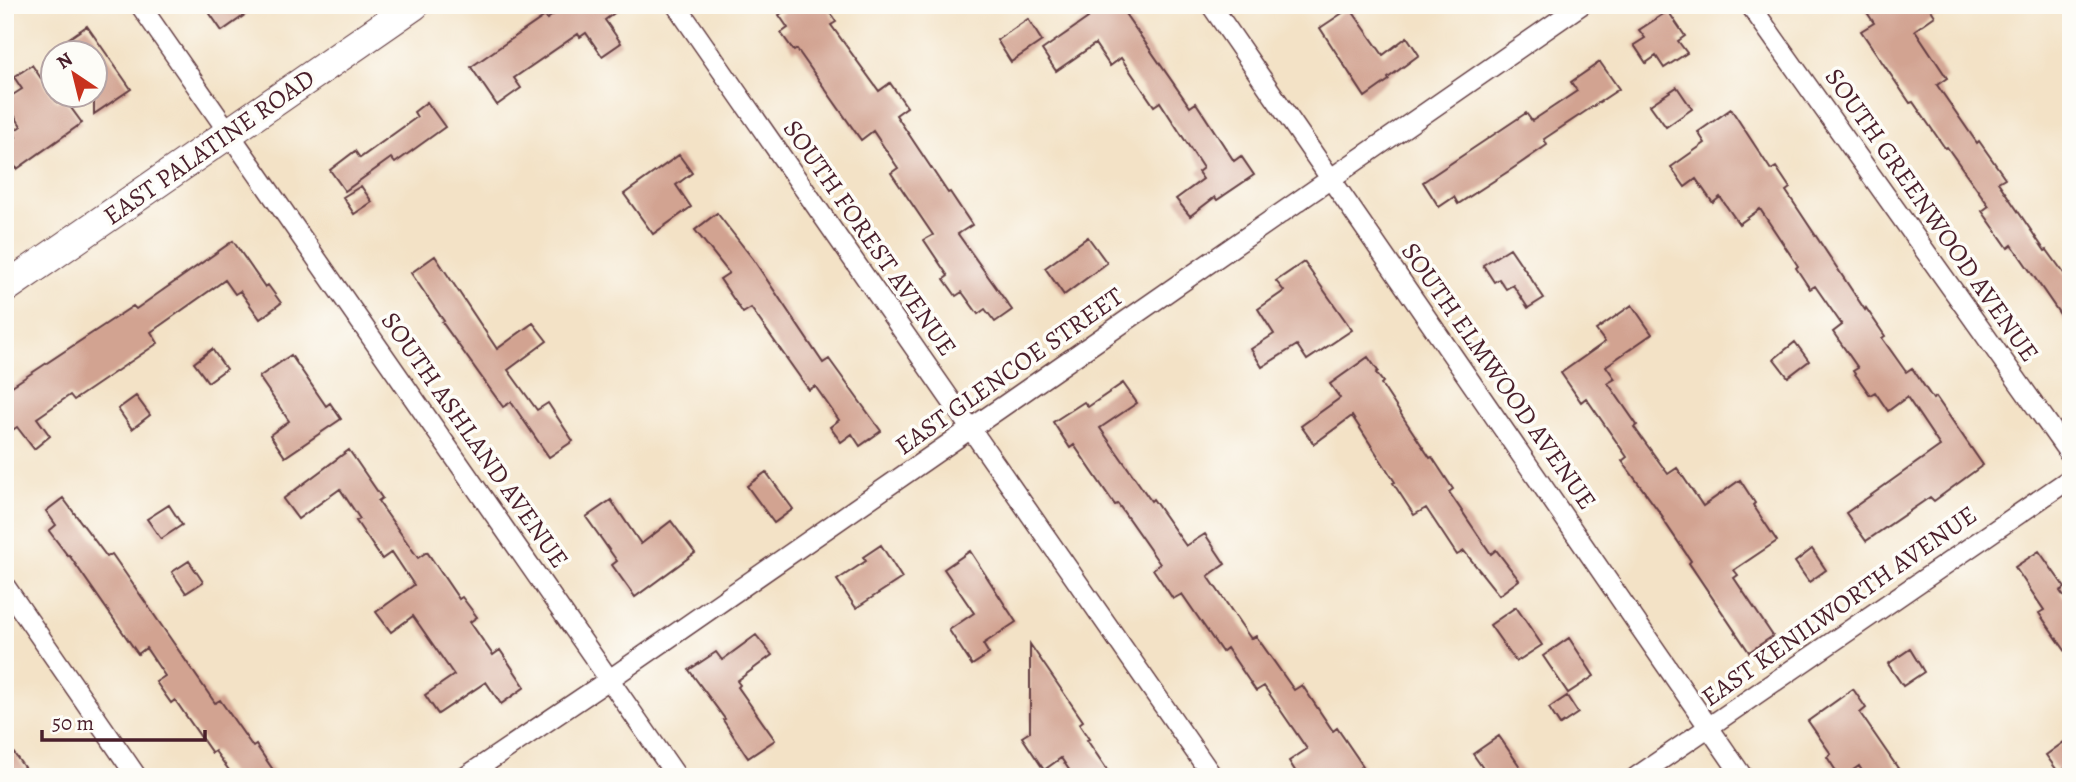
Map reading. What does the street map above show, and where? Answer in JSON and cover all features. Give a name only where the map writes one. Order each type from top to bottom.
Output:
[{"type":"main road","name":"EAST PALATINE ROAD","points":[[5,288],[414,5]]},
{"type":"street","name":"SOUTH ASHLAND AVENUE","points":[[140,5],[677,777]]},
{"type":"street","name":"SOUTH FOREST AVENUE","points":[[676,5],[1213,777]]},
{"type":"street","name":"SOUTH ELMWOOD AVENUE","points":[[1211,5],[1743,777]]},
{"type":"street","name":"EAST GLENCOE STREET","points":[[465,777],[1581,5]]},
{"type":"street","name":"SOUTH GREENWOOD AVENUE","points":[[1750,5],[2071,456]]},
{"type":"street","name":"EAST KENILWORTH AVENUE","points":[[1636,777],[2071,478]]},
{"type":"street","points":[[5,586],[137,777]]},
{"type":"building","points":[[204,5],[259,5],[222,31]]},
{"type":"building","points":[[567,5],[625,5],[605,20],[621,43],[602,56],[586,33],[580,37],[578,34],[514,78],[521,88],[497,105],[471,67],[545,16],[547,19]]},
{"type":"building","points":[[792,5],[825,5],[836,22],[831,25],[879,91],[890,83],[907,107],[896,115],[972,225],[958,234],[1012,310],[995,322],[985,309],[978,314],[962,292],[956,296],[944,279],[948,276],[924,240],[933,235],[891,173],[898,168],[873,131],[861,140],[797,49],[794,51],[781,33],[788,28],[779,15]]},
{"type":"building","points":[[1079,5],[1119,5],[1190,107],[1196,103],[1234,161],[1241,156],[1254,175],[1217,200],[1215,197],[1190,216],[1176,199],[1203,179],[1198,172],[1203,168],[1160,102],[1154,106],[1121,58],[1110,66],[1095,44],[1056,71],[1042,50],[1088,18]]},
{"type":"building","points":[[1862,5],[1928,5],[1935,16],[1915,30],[1947,78],[1937,85],[2005,178],[1998,182],[2045,251],[2047,250],[2071,283],[2071,330],[2012,245],[2008,248],[1982,211],[1989,206],[1913,102],[1910,103],[1861,31],[1874,23]]},
{"type":"building","points":[[1350,8],[1383,55],[1407,37],[1419,55],[1365,97],[1320,28]]},
{"type":"building","points":[[1668,11],[1685,36],[1678,41],[1687,53],[1664,68],[1656,56],[1646,63],[1634,45],[1645,38],[1639,30]]},
{"type":"building","points":[[1028,19],[1042,41],[1011,62],[997,40]]},
{"type":"building","points":[[87,26],[95,38],[69,38]]},
{"type":"building","points":[[108,56],[131,89],[108,105]]},
{"type":"building","points":[[1600,62],[1619,89],[1544,139],[1547,145],[1512,169],[1458,204],[1454,197],[1439,207],[1423,182],[1526,113],[1532,121],[1577,91],[1571,82]]},
{"type":"building","points":[[32,65],[38,74],[38,108],[71,108],[82,123],[17,169],[5,152],[5,144],[16,137],[13,132],[21,126],[5,100],[22,89],[14,77]]},
{"type":"building","points":[[1677,87],[1692,109],[1666,127],[1650,105]]},
{"type":"building","points":[[427,102],[445,127],[395,163],[391,158],[345,191],[330,170],[355,151],[360,158],[417,117],[414,112]]},
{"type":"building","points":[[1731,109],[1771,170],[1776,167],[1790,188],[1786,191],[1885,336],[1882,338],[1906,372],[1912,368],[1933,399],[1936,397],[1983,465],[1934,501],[1930,497],[1866,541],[1846,513],[1940,446],[1907,397],[1888,411],[1875,392],[1870,395],[1853,371],[1858,368],[1833,332],[1842,325],[1815,286],[1810,289],[1760,209],[1739,224],[1720,197],[1713,203],[1696,179],[1685,187],[1671,167],[1705,143],[1698,132]]},
{"type":"building","points":[[679,155],[692,173],[676,185],[691,207],[653,234],[624,194]]},
{"type":"building","points":[[361,186],[372,202],[354,214],[343,197]]},
{"type":"building","points":[[717,213],[753,259],[823,363],[829,359],[881,431],[860,446],[852,434],[841,442],[830,427],[839,420],[815,386],[809,390],[751,308],[743,313],[720,279],[729,273],[695,230]]},
{"type":"building","points":[[1088,237],[1107,263],[1064,295],[1045,268]]},
{"type":"building","points":[[233,241],[265,287],[268,285],[281,303],[260,319],[240,291],[235,294],[225,280],[151,332],[158,343],[74,400],[70,395],[37,418],[50,436],[34,449],[17,427],[5,435],[6,390],[133,306],[136,309]]},
{"type":"building","points":[[1510,248],[1544,298],[1528,308],[1513,285],[1506,289],[1499,279],[1494,282],[1483,265]]},
{"type":"building","points":[[435,256],[497,349],[533,323],[547,341],[508,370],[537,410],[548,403],[573,441],[549,457],[511,402],[503,407],[442,322],[444,321],[411,273]]},
{"type":"building","points":[[1304,262],[1352,330],[1307,360],[1297,345],[1262,367],[1251,349],[1274,334],[1258,309],[1284,291],[1276,281]]},
{"type":"building","points":[[1632,305],[1652,334],[1606,366],[1615,379],[1608,383],[1637,425],[1634,427],[1668,474],[1677,468],[1703,506],[1740,480],[1777,541],[1734,570],[1738,575],[1734,578],[1773,636],[1749,652],[1689,563],[1691,561],[1663,517],[1622,461],[1627,457],[1586,398],[1581,402],[1561,373],[1605,342],[1596,330]]},
{"type":"building","points":[[1795,342],[1809,361],[1788,377],[1774,359]]},
{"type":"building","points":[[212,349],[226,369],[208,382],[194,363]]},
{"type":"building","points":[[291,355],[326,406],[330,403],[341,419],[285,457],[270,435],[289,421],[259,377]]},
{"type":"building","points":[[1368,357],[1378,371],[1376,373],[1383,382],[1381,384],[1453,489],[1449,492],[1491,554],[1496,550],[1519,580],[1499,595],[1464,551],[1457,555],[1426,508],[1414,515],[1352,416],[1314,444],[1301,426],[1340,398],[1330,384]]},
{"type":"building","points":[[1123,383],[1137,403],[1100,428],[1186,546],[1205,534],[1225,564],[1208,576],[1251,639],[1256,636],[1294,690],[1302,685],[1333,731],[1337,728],[1363,766],[1347,777],[1299,777],[1289,761],[1307,749],[1264,686],[1256,691],[1227,648],[1222,652],[1182,594],[1173,599],[1153,569],[1160,564],[1074,445],[1070,448],[1053,422],[1084,402],[1088,407]]},
{"type":"building","points":[[136,396],[150,415],[132,429],[118,409]]},
{"type":"building","points":[[349,450],[382,498],[378,501],[418,558],[427,552],[459,599],[462,597],[477,617],[470,622],[493,655],[500,650],[525,687],[501,704],[486,682],[438,714],[425,695],[454,675],[413,616],[391,632],[376,612],[414,585],[392,552],[382,559],[356,521],[360,519],[340,489],[298,519],[283,499]]},
{"type":"building","points":[[766,472],[793,509],[774,523],[747,486]]},
{"type":"building","points":[[63,498],[107,557],[112,554],[215,703],[220,700],[278,777],[234,777],[215,751],[212,753],[175,700],[171,703],[156,682],[165,676],[146,648],[138,654],[69,555],[49,531],[56,525],[46,511]]},
{"type":"building","points":[[611,500],[641,544],[671,521],[695,553],[635,597],[612,565],[617,561],[586,517]]},
{"type":"building","points":[[169,505],[182,525],[161,539],[147,519]]},
{"type":"building","points":[[881,545],[902,578],[856,608],[837,580],[866,561],[863,557]]},
{"type":"building","points":[[1812,549],[1826,570],[1809,582],[1795,562]]},
{"type":"building","points":[[970,551],[1016,622],[983,644],[989,654],[972,665],[949,630],[974,613],[944,569]]},
{"type":"building","points":[[2039,551],[2065,588],[2060,591],[2071,607],[2071,659],[2039,613],[2044,610],[2015,567]]},
{"type":"building","points":[[189,561],[203,582],[186,593],[172,572]]},
{"type":"building","points":[[1516,607],[1542,645],[1516,662],[1490,625]]},
{"type":"building","points":[[756,635],[772,655],[737,681],[740,685],[738,687],[775,740],[748,758],[723,720],[725,719],[689,670],[716,652],[722,660]]},
{"type":"building","points":[[1569,638],[1594,676],[1568,693],[1543,656]]},
{"type":"building","points":[[1030,644],[1083,721],[1079,724],[1089,739],[1087,740],[1112,777],[1074,777],[1061,758],[1044,770],[1022,737],[1030,732]]},
{"type":"building","points":[[1910,649],[1924,672],[1903,686],[1888,664]]},
{"type":"building","points":[[1853,689],[1866,708],[1860,713],[1904,777],[1866,777],[1859,766],[1840,777],[1827,757],[1831,754],[1808,721]]},
{"type":"building","points":[[1567,696],[1578,713],[1560,725],[1549,708]]},
{"type":"building","points":[[1499,736],[1527,777],[1489,777],[1473,754]]},
{"type":"building","points":[[5,741],[31,777],[5,777]]},
{"type":"building","points":[[2064,742],[2071,751],[2071,764],[2059,773],[2046,755]]}]
